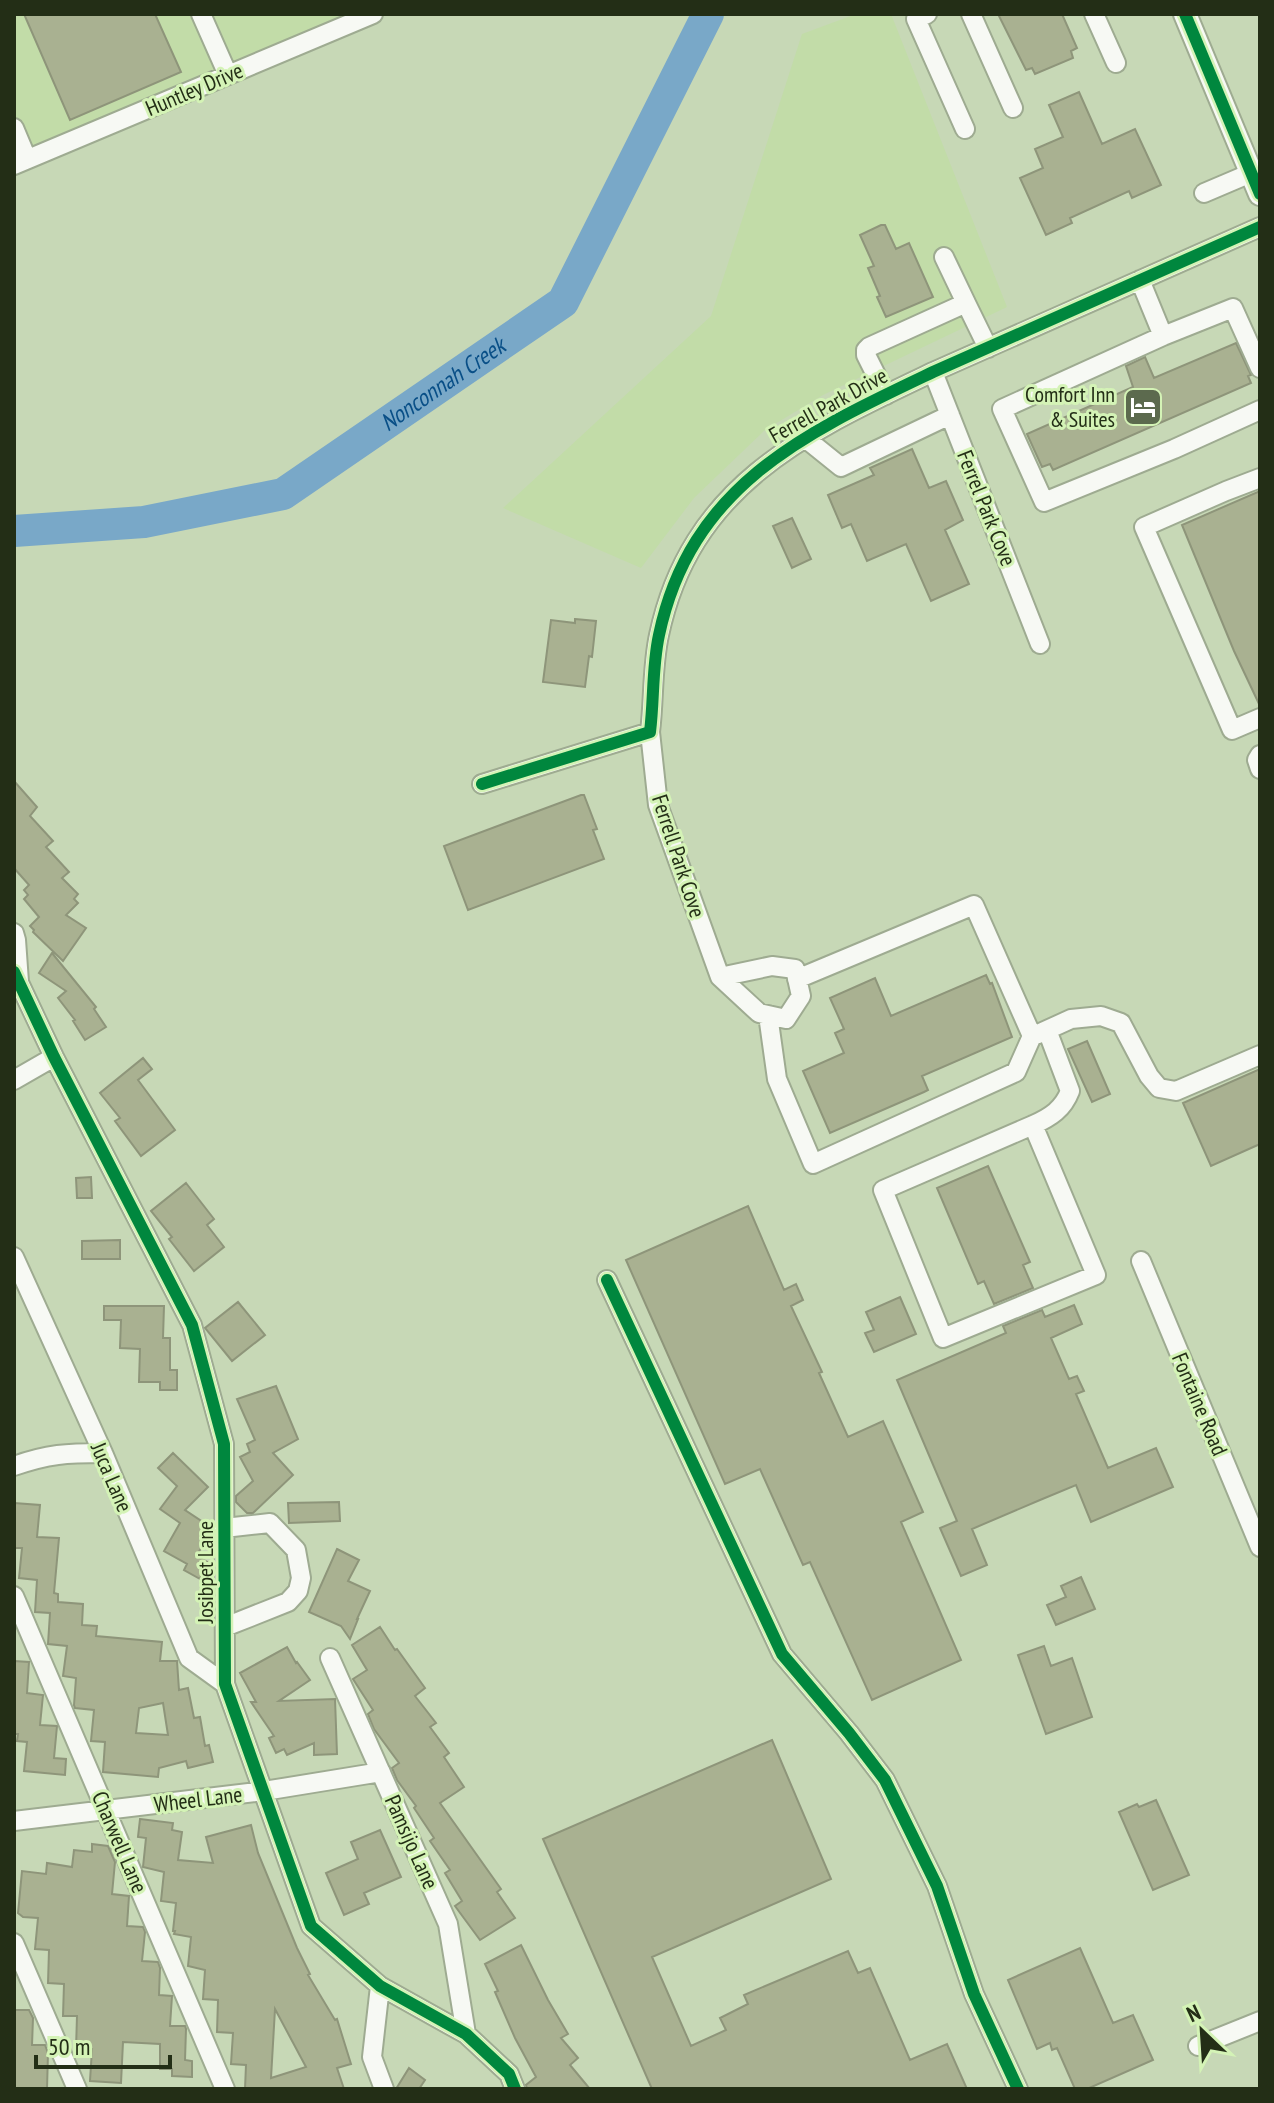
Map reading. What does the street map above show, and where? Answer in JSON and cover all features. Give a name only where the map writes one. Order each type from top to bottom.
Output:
[{"type":"main road","points":[[1185,14],[1256,184]]},
{"type":"street","points":[[201,14],[228,75]]},
{"type":"street","name":"Huntley Drive","points":[[21,162],[373,14]]},
{"type":"street","points":[[927,14],[916,19],[965,129]]},
{"type":"street","points":[[971,14],[1013,108]]},
{"type":"street","points":[[1094,14],[1116,63]]},
{"type":"street","points":[[14,128],[21,162]]},
{"type":"street","points":[[1204,193],[1256,184]]},
{"type":"street","name":"Ferrell Park Drive","points":[[650,732],[659,634],[675,583],[705,527],[735,491],[775,457],[805,438],[933,372],[1260,227]]},
{"type":"street","points":[[944,257],[988,348]]},
{"type":"street","points":[[1140,280],[1163,336]]},
{"type":"street","points":[[886,395],[866,350],[966,303]]},
{"type":"street","points":[[1260,368],[1233,308],[1002,409],[1044,502],[1260,410]]},
{"type":"street","name":"Ferrel Park Cove","points":[[933,372],[1040,644]]},
{"type":"street","points":[[805,438],[841,467],[950,415]]},
{"type":"street","points":[[1260,478],[1144,527],[1232,730],[1260,718]]},
{"type":"street","points":[[482,784],[650,732]]},
{"type":"street","name":"Ferrell Park Cove","points":[[650,732],[658,805],[720,977]]},
{"type":"street","points":[[1260,755],[1257,760],[1260,769]]},
{"type":"street","points":[[797,979],[974,905],[1070,1091],[1065,1104],[1048,1119],[1033,1125],[883,1190],[943,1338],[1096,1275],[1033,1125]]},
{"type":"street","points":[[14,933],[16,976]]},
{"type":"street","points":[[772,966],[795,969],[801,996],[786,1019],[759,1013],[720,977],[772,966]]},
{"type":"street","name":"Josibpet Lane","points":[[16,976],[54,1057],[192,1325],[224,1444],[225,1684],[311,1926],[380,1986],[466,2034],[509,2074],[515,2089]]},
{"type":"street","points":[[768,1015],[777,1079],[813,1164],[1016,1072],[1039,1033],[1071,1019],[1101,1016],[1121,1023],[1149,1076],[1159,1088],[1176,1091],[1260,1055]]},
{"type":"street","points":[[14,1080],[54,1057]]},
{"type":"street","name":"Juca Lane","points":[[14,1257],[103,1453],[189,1658],[225,1684]]},
{"type":"street","name":"Fontaine Road","points":[[1141,1261],[1260,1547]]},
{"type":"street","points":[[607,1280],[782,1654],[885,1780],[937,1886],[974,1994],[1018,2089]]},
{"type":"street","points":[[14,1466],[43,1456],[103,1453]]},
{"type":"street","points":[[224,1528],[270,1523],[296,1550],[301,1578],[298,1591],[288,1602],[225,1627]]},
{"type":"street","name":"Charwell Lane","points":[[14,1596],[225,2089]]},
{"type":"street","name":"Pamsijo Lane","points":[[330,1658],[448,1924],[466,2034]]},
{"type":"street","name":"Wheel Lane","points":[[14,1821],[264,1791],[381,1772]]},
{"type":"street","points":[[14,1943],[77,2089]]},
{"type":"street","points":[[380,1986],[372,2057],[384,2089]]},
{"type":"street","points":[[1198,2046],[1260,2021]]},
{"type":"shaded area","points":[[14,14],[379,14],[14,174]]},
{"type":"shaded area","points":[[856,14],[891,14],[1007,307],[823,395],[765,430],[694,498],[641,568],[503,508],[711,316],[802,34]]},
{"type":"building","points":[[24,14],[155,14],[181,72],[70,120]]},
{"type":"building","points":[[998,14],[1062,14],[1077,48],[1071,51],[1073,58],[1035,74],[1032,68],[1026,70]]},
{"type":"building","points":[[1079,92],[1102,144],[1135,129],[1161,185],[1132,198],[1129,191],[1070,218],[1072,223],[1046,235],[1020,178],[1043,168],[1035,149],[1063,137],[1049,105]]},
{"type":"building","points":[[885,225],[896,249],[909,243],[933,297],[886,317],[868,268],[874,266],[860,235]]},
{"type":"building","name":"Comfort Inn & Suites","points":[[1236,343],[1251,375],[1248,376],[1251,383],[1053,470],[1050,464],[1042,467],[1027,434],[1133,387],[1126,366],[1145,357],[1154,378]]},
{"type":"building","points":[[912,449],[929,488],[946,481],[963,520],[945,530],[969,584],[931,601],[906,544],[867,561],[851,524],[842,528],[828,495],[874,475],[870,468]]},
{"type":"building","points":[[1260,491],[1260,706],[1182,525]]},
{"type":"building","points":[[792,518],[811,559],[792,568],[773,526]]},
{"type":"building","points":[[575,619],[596,621],[585,687],[543,682],[551,620],[575,623]]},
{"type":"building","points":[[14,781],[37,807],[30,816],[53,841],[46,847],[69,872],[62,878],[78,894],[74,899],[78,903],[66,915],[86,928],[63,961],[33,932],[30,926],[39,917],[24,899],[28,895],[24,890],[29,885],[14,868]]},
{"type":"building","points":[[584,795],[597,829],[593,830],[604,859],[468,910],[444,846]]},
{"type":"building","points":[[52,953],[96,1007],[94,1009],[106,1027],[85,1040],[75,1020],[58,998],[66,991],[39,973]]},
{"type":"building","points":[[986,975],[992,983],[1012,1037],[922,1076],[928,1090],[830,1133],[803,1071],[844,1053],[835,1033],[844,1029],[830,998],[875,978],[891,1016]]},
{"type":"building","points":[[1087,1041],[1110,1094],[1092,1102],[1068,1049]]},
{"type":"building","points":[[143,1058],[152,1069],[138,1080],[175,1130],[141,1156],[115,1121],[120,1118],[100,1093]]},
{"type":"building","points":[[1260,1069],[1260,1144],[1211,1166],[1183,1103]]},
{"type":"building","points":[[988,1166],[1030,1262],[1023,1265],[1033,1288],[994,1304],[984,1281],[978,1284],[937,1188]]},
{"type":"building","points":[[91,1177],[92,1198],[77,1198],[76,1178]]},
{"type":"building","points":[[186,1183],[214,1219],[207,1225],[224,1247],[194,1271],[151,1211]]},
{"type":"building","points":[[748,1206],[784,1290],[796,1284],[803,1300],[791,1306],[848,1437],[883,1421],[923,1512],[901,1522],[961,1660],[872,1700],[810,1562],[803,1565],[760,1469],[725,1484],[626,1260]]},
{"type":"building","points":[[120,1240],[120,1259],[82,1259],[82,1241]]},
{"type":"building","points":[[900,1297],[916,1334],[874,1352],[865,1333],[874,1330],[866,1312]]},
{"type":"building","points":[[238,1302],[265,1335],[232,1361],[205,1328]]},
{"type":"building","points":[[1074,1305],[1082,1324],[1051,1338],[1069,1379],[1077,1376],[1084,1391],[1076,1394],[1108,1468],[1156,1448],[1173,1487],[1091,1522],[1076,1485],[1040,1500],[972,1529],[987,1565],[961,1576],[940,1528],[957,1521],[897,1380],[1006,1333],[1003,1326],[1042,1310],[1045,1317]]},
{"type":"building","points":[[104,1306],[164,1306],[163,1338],[170,1338],[170,1370],[177,1370],[177,1390],[160,1390],[160,1382],[139,1382],[140,1349],[120,1348],[121,1320],[104,1320]]},
{"type":"building","points":[[276,1386],[298,1439],[273,1453],[293,1475],[253,1513],[247,1513],[236,1502],[236,1496],[253,1481],[240,1457],[250,1452],[247,1444],[255,1440],[237,1399]]},
{"type":"building","points":[[173,1453],[208,1487],[185,1510],[212,1528],[196,1556],[209,1563],[200,1579],[184,1570],[187,1564],[164,1551],[180,1523],[160,1509],[177,1486],[158,1468]]},
{"type":"building","points":[[339,1502],[340,1521],[289,1523],[288,1503]]},
{"type":"building","points":[[14,1503],[40,1505],[37,1537],[59,1538],[54,1593],[58,1594],[58,1602],[83,1604],[82,1625],[97,1626],[96,1636],[162,1642],[160,1661],[177,1661],[179,1690],[188,1688],[194,1718],[200,1717],[205,1746],[209,1745],[213,1762],[188,1768],[186,1761],[159,1768],[158,1777],[103,1772],[105,1742],[91,1741],[94,1710],[75,1708],[76,1678],[63,1676],[67,1646],[48,1644],[50,1613],[35,1612],[37,1580],[19,1578],[22,1548],[14,1548]],"holes":[[[163,1703],[168,1735],[136,1733],[139,1708]]]},
{"type":"building","points":[[337,1549],[359,1560],[348,1581],[370,1591],[350,1639],[341,1626],[309,1612]]},
{"type":"building","points":[[1081,1577],[1095,1609],[1056,1625],[1047,1605],[1066,1597],[1061,1586]]},
{"type":"building","points":[[380,1627],[425,1688],[415,1696],[436,1723],[430,1727],[449,1753],[444,1757],[464,1787],[440,1803],[501,1889],[497,1892],[515,1918],[480,1940],[455,1906],[462,1901],[445,1873],[450,1870],[430,1841],[434,1838],[414,1808],[416,1806],[397,1780],[392,1768],[399,1763],[374,1729],[368,1714],[373,1710],[353,1679],[367,1670],[352,1645]]},
{"type":"building","points":[[1044,1646],[1051,1666],[1072,1658],[1092,1717],[1046,1734],[1018,1655]]},
{"type":"building","points":[[287,1647],[310,1680],[279,1701],[335,1699],[337,1754],[314,1755],[314,1743],[287,1755],[284,1749],[276,1753],[269,1738],[274,1736],[251,1702],[256,1702],[240,1673]]},
{"type":"building","points":[[14,1661],[29,1662],[27,1693],[43,1695],[40,1725],[57,1726],[54,1758],[66,1759],[65,1775],[24,1771],[27,1742],[17,1741],[18,1734],[14,1734]]},
{"type":"building","points":[[772,1740],[831,1879],[652,1957],[691,2046],[726,2030],[720,2018],[748,2004],[744,1995],[848,1951],[858,1973],[870,1968],[910,2060],[947,2044],[967,2089],[652,2089],[543,1839]]},
{"type":"building","points":[[1156,1800],[1189,1875],[1153,1890],[1119,1812]]},
{"type":"building","points":[[140,1819],[173,1823],[172,1830],[182,1832],[178,1860],[213,1863],[206,1837],[251,1825],[258,1853],[308,1975],[337,2019],[351,2064],[337,2068],[344,2089],[245,2089],[246,2065],[231,2064],[233,2033],[217,2032],[218,2000],[203,1999],[205,1970],[188,1966],[191,1937],[174,1934],[176,1903],[161,1901],[164,1872],[143,1867],[146,1838],[138,1837]],"holes":[[[275,2009],[306,2067],[271,2078]]]},
{"type":"building","points":[[380,1830],[401,1877],[364,1893],[369,1904],[344,1915],[326,1873],[358,1859],[351,1842]]},
{"type":"building","points":[[92,1844],[108,1846],[115,1862],[112,1894],[129,1896],[127,1926],[143,1927],[142,1961],[158,1962],[159,1995],[172,1996],[170,2026],[185,2026],[185,2060],[192,2061],[192,2077],[172,2076],[172,2069],[160,2069],[160,2044],[123,2042],[121,2083],[90,2081],[92,2049],[76,2049],[77,2016],[63,2016],[64,1984],[48,1983],[49,1950],[35,1949],[38,1918],[23,1917],[18,1913],[22,1871],[46,1874],[47,1863],[72,1867],[74,1850],[92,1852]]},
{"type":"building","points":[[521,1945],[568,2034],[561,2038],[578,2058],[570,2065],[590,2089],[527,2089],[526,2085],[536,2077],[515,2038],[485,1964]]},
{"type":"building","points":[[1080,1948],[1113,2023],[1133,2015],[1153,2060],[1087,2089],[1075,2089],[1057,2048],[1052,2050],[1050,2043],[1037,2049],[1008,1980]]},
{"type":"building","points":[[14,2010],[29,2010],[33,2018],[32,2045],[45,2045],[48,2053],[47,2089],[14,2089]]},
{"type":"building","points":[[409,2068],[425,2080],[419,2089],[396,2089]]},
{"type":"waterway","name":"Nonconnah Creek","points":[[14,531],[144,522],[283,494],[563,302],[708,14]]},
{"type":"cycle path","points":[[1185,14],[1260,194]]},
{"type":"cycle path","points":[[482,784],[650,732],[659,635],[675,583],[698,539],[727,501],[761,469],[799,442],[886,394],[1260,227]]},
{"type":"cycle path","points":[[14,972],[54,1057],[192,1325],[224,1444],[225,1684],[311,1926],[380,1986],[466,2034],[509,2074],[515,2089]]},
{"type":"cycle path","points":[[607,1280],[782,1654],[885,1780],[937,1886],[974,1994],[1018,2089]]},
{"type":"place","name":"Comfort Inn & Suites","points":[[1143,407]]}]
